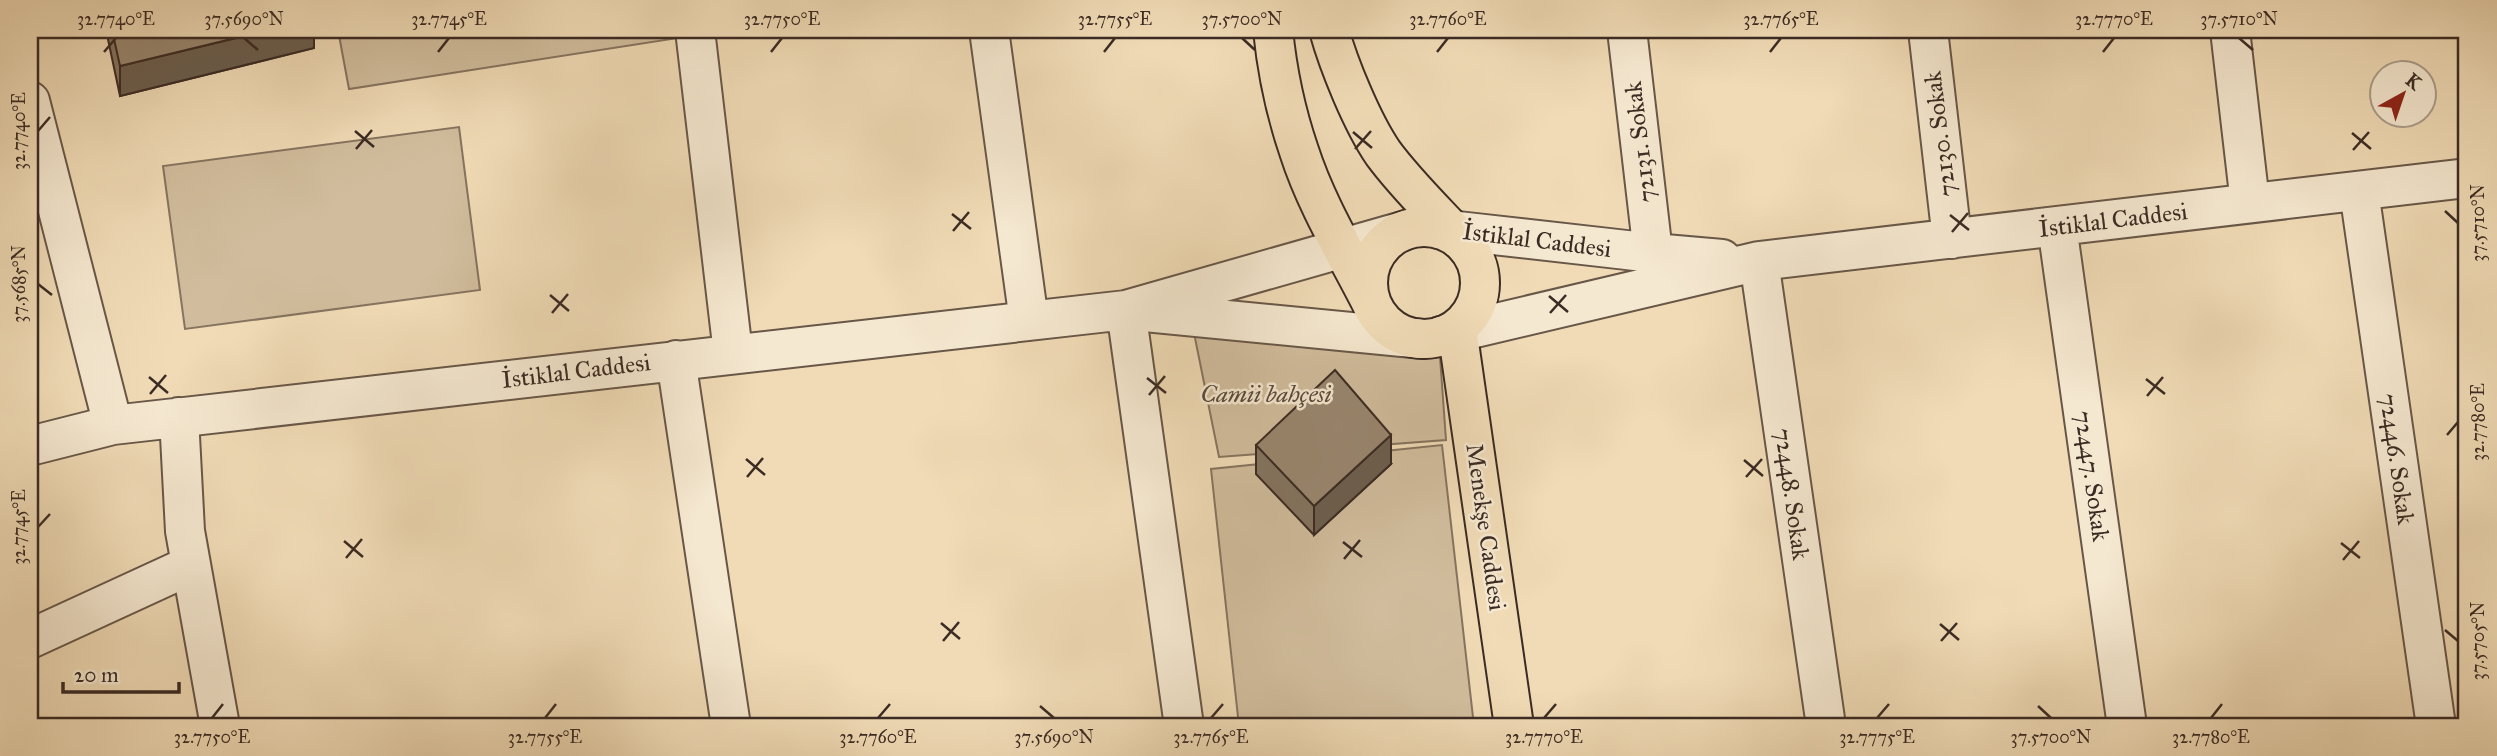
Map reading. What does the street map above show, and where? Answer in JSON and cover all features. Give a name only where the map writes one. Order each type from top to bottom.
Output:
[{"type":"main road","points":[[1273,30],[1285,98],[1299,152],[1342,248],[1376,311],[1389,326],[1405,335],[1445,334]]},
{"type":"main road","points":[[1329,30],[1354,97],[1382,152],[1454,236]]},
{"type":"main road","name":"İstiklal Caddesi","points":[[1403,230],[1421,226],[1454,236],[1478,265],[1478,300],[1470,316],[1445,334]]},
{"type":"main road","points":[[1376,311],[1369,294],[1368,275],[1375,256],[1386,241],[1403,230]]},
{"type":"main road","name":"Menekşe Caddesi","points":[[1445,334],[1514,726]]},
{"type":"street","points":[[695,30],[733,354]]},
{"type":"street","points":[[989,30],[1029,321]]},
{"type":"street","name":"72131. Sokak","points":[[1627,30],[1653,253]]},
{"type":"street","name":"72130. Sokak","points":[[1927,30],[1952,239]]},
{"type":"street","points":[[2231,30],[2250,204]]},
{"type":"street","points":[[32,118],[113,425]]},
{"type":"street","name":"İstiklal Caddesi","points":[[1126,310],[1445,334],[1759,261],[2467,178]]},
{"type":"street","name":"72446. Sokak","points":[[2359,191],[2436,726]]},
{"type":"street","name":"72447. Sokak","points":[[2057,226],[2127,726]]},
{"type":"street","name":"İstiklal Caddesi","points":[[30,446],[113,425],[1126,310],[1403,230]]},
{"type":"street","name":"İstiklal Caddesi","points":[[1454,236],[1759,261]]},
{"type":"street","name":"72448. Sokak","points":[[1759,261],[1826,726]]},
{"type":"street","points":[[1126,310],[1184,726]]},
{"type":"street","points":[[676,360],[731,726]]},
{"type":"street","points":[[179,417],[185,531],[220,726]]},
{"type":"street","points":[[30,639],[191,565]]},
{"type":"green space","points":[[338,30],[677,30],[678,38],[349,89]]},
{"type":"green space","points":[[459,127],[480,290],[185,329],[163,166]]},
{"type":"green space","name":"Camii bahçesi","points":[[1194,333],[1439,343],[1446,440],[1219,457]]},
{"type":"green space","points":[[1442,445],[1474,726],[1239,726],[1211,469]]},
{"type":"building","points":[[112,30],[269,30],[120,66]]},
{"type":"building","points":[[1335,370],[1391,435],[1314,506],[1256,445]]}]
